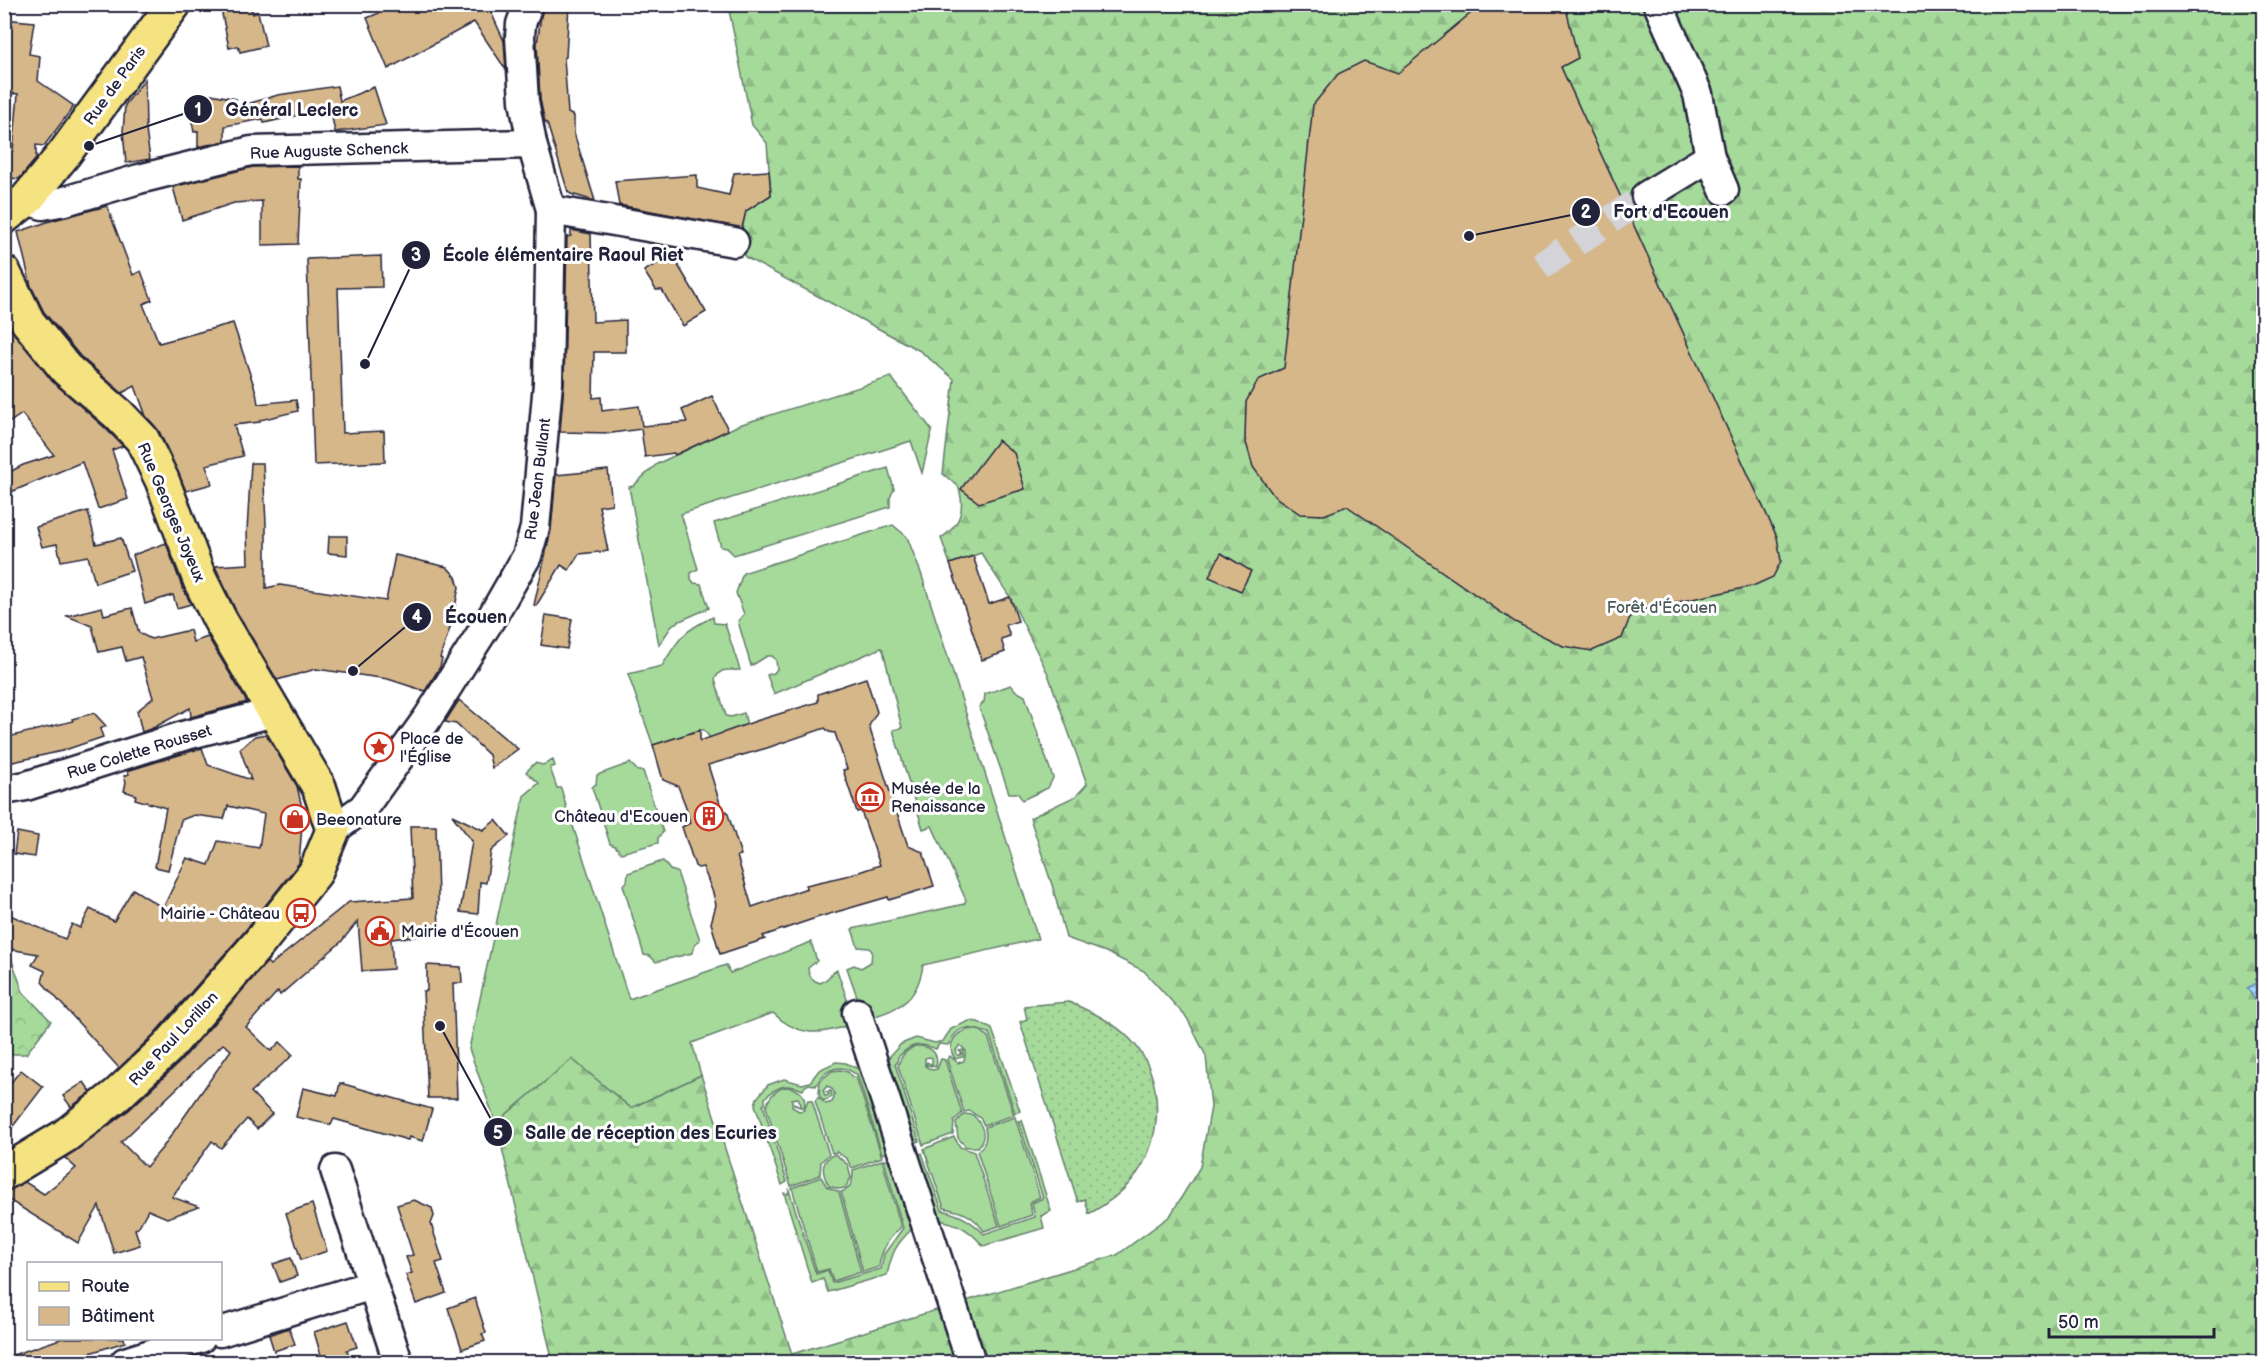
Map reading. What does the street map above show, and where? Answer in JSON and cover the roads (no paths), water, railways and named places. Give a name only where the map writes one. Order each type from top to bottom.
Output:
[{"type":"main road","name":"Rue de Paris","points":[[15,208],[64,154],[174,4]]},
{"type":"main road","name":"Rue Georges Joyeux","points":[[4,273],[28,322],[66,369],[118,414],[142,439],[162,480],[200,580],[220,620],[274,712]]},
{"type":"main road","points":[[274,712],[319,788],[333,830]]},
{"type":"main road","name":"Rue Paul Lorillon","points":[[4,1173],[74,1129],[117,1095],[167,1048],[259,944],[315,873],[333,830]]},
{"type":"street","name":"Rue Jean Bullant","points":[[333,830],[363,808],[427,719],[494,615],[527,556],[535,528],[548,382],[551,210],[532,144],[524,101],[521,24],[528,4]]},
{"type":"street","points":[[1658,4],[1698,94],[1710,157],[1724,190]]},
{"type":"street","name":"Rue Auguste Schenck","points":[[15,208],[65,201],[139,179],[251,151],[532,144]]},
{"type":"street","points":[[1646,196],[1710,157]]},
{"type":"street","points":[[551,210],[734,242]]},
{"type":"street","name":"Rue Colette Rousset","points":[[4,790],[26,786],[183,736],[274,712]]},
{"type":"street","points":[[857,1013],[971,1362]]},
{"type":"street","points":[[334,1170],[398,1362]]},
{"type":"street","points":[[222,1331],[372,1285]]},
{"type":"street","points":[[124,1362],[195,1340]]},
{"type":"water","points":[[2263,979],[2263,1007],[2261,1009],[2247,988]]},
{"type":"tunnel","points":[[1541,266],[1646,196]]},
{"type":"place","name":"Général Leclerc","points":[[89,146]]},
{"type":"place","name":"Fort d'Ecouen","points":[[1469,236]]},
{"type":"place","name":"École élémentaire Raoul Riet","points":[[365,364]]},
{"type":"place","name":"Écouen","points":[[353,671]]},
{"type":"place","name":"Place de l'Église","points":[[379,747]]},
{"type":"place","name":"Musée de la Renaissance","points":[[870,797]]},
{"type":"place","name":"Château d'Ecouen","points":[[709,816]]},
{"type":"place","name":"Beeonature","points":[[295,819]]},
{"type":"place","name":"Mairie - Château","points":[[301,913]]},
{"type":"place","name":"Mairie d'Écouen","points":[[380,931]]},
{"type":"place","name":"Salle de réception des Ecuries","points":[[440,1026]]},
{"type":"park label","name":"Forêt d'Écouen","points":[[1662,607]]}]
